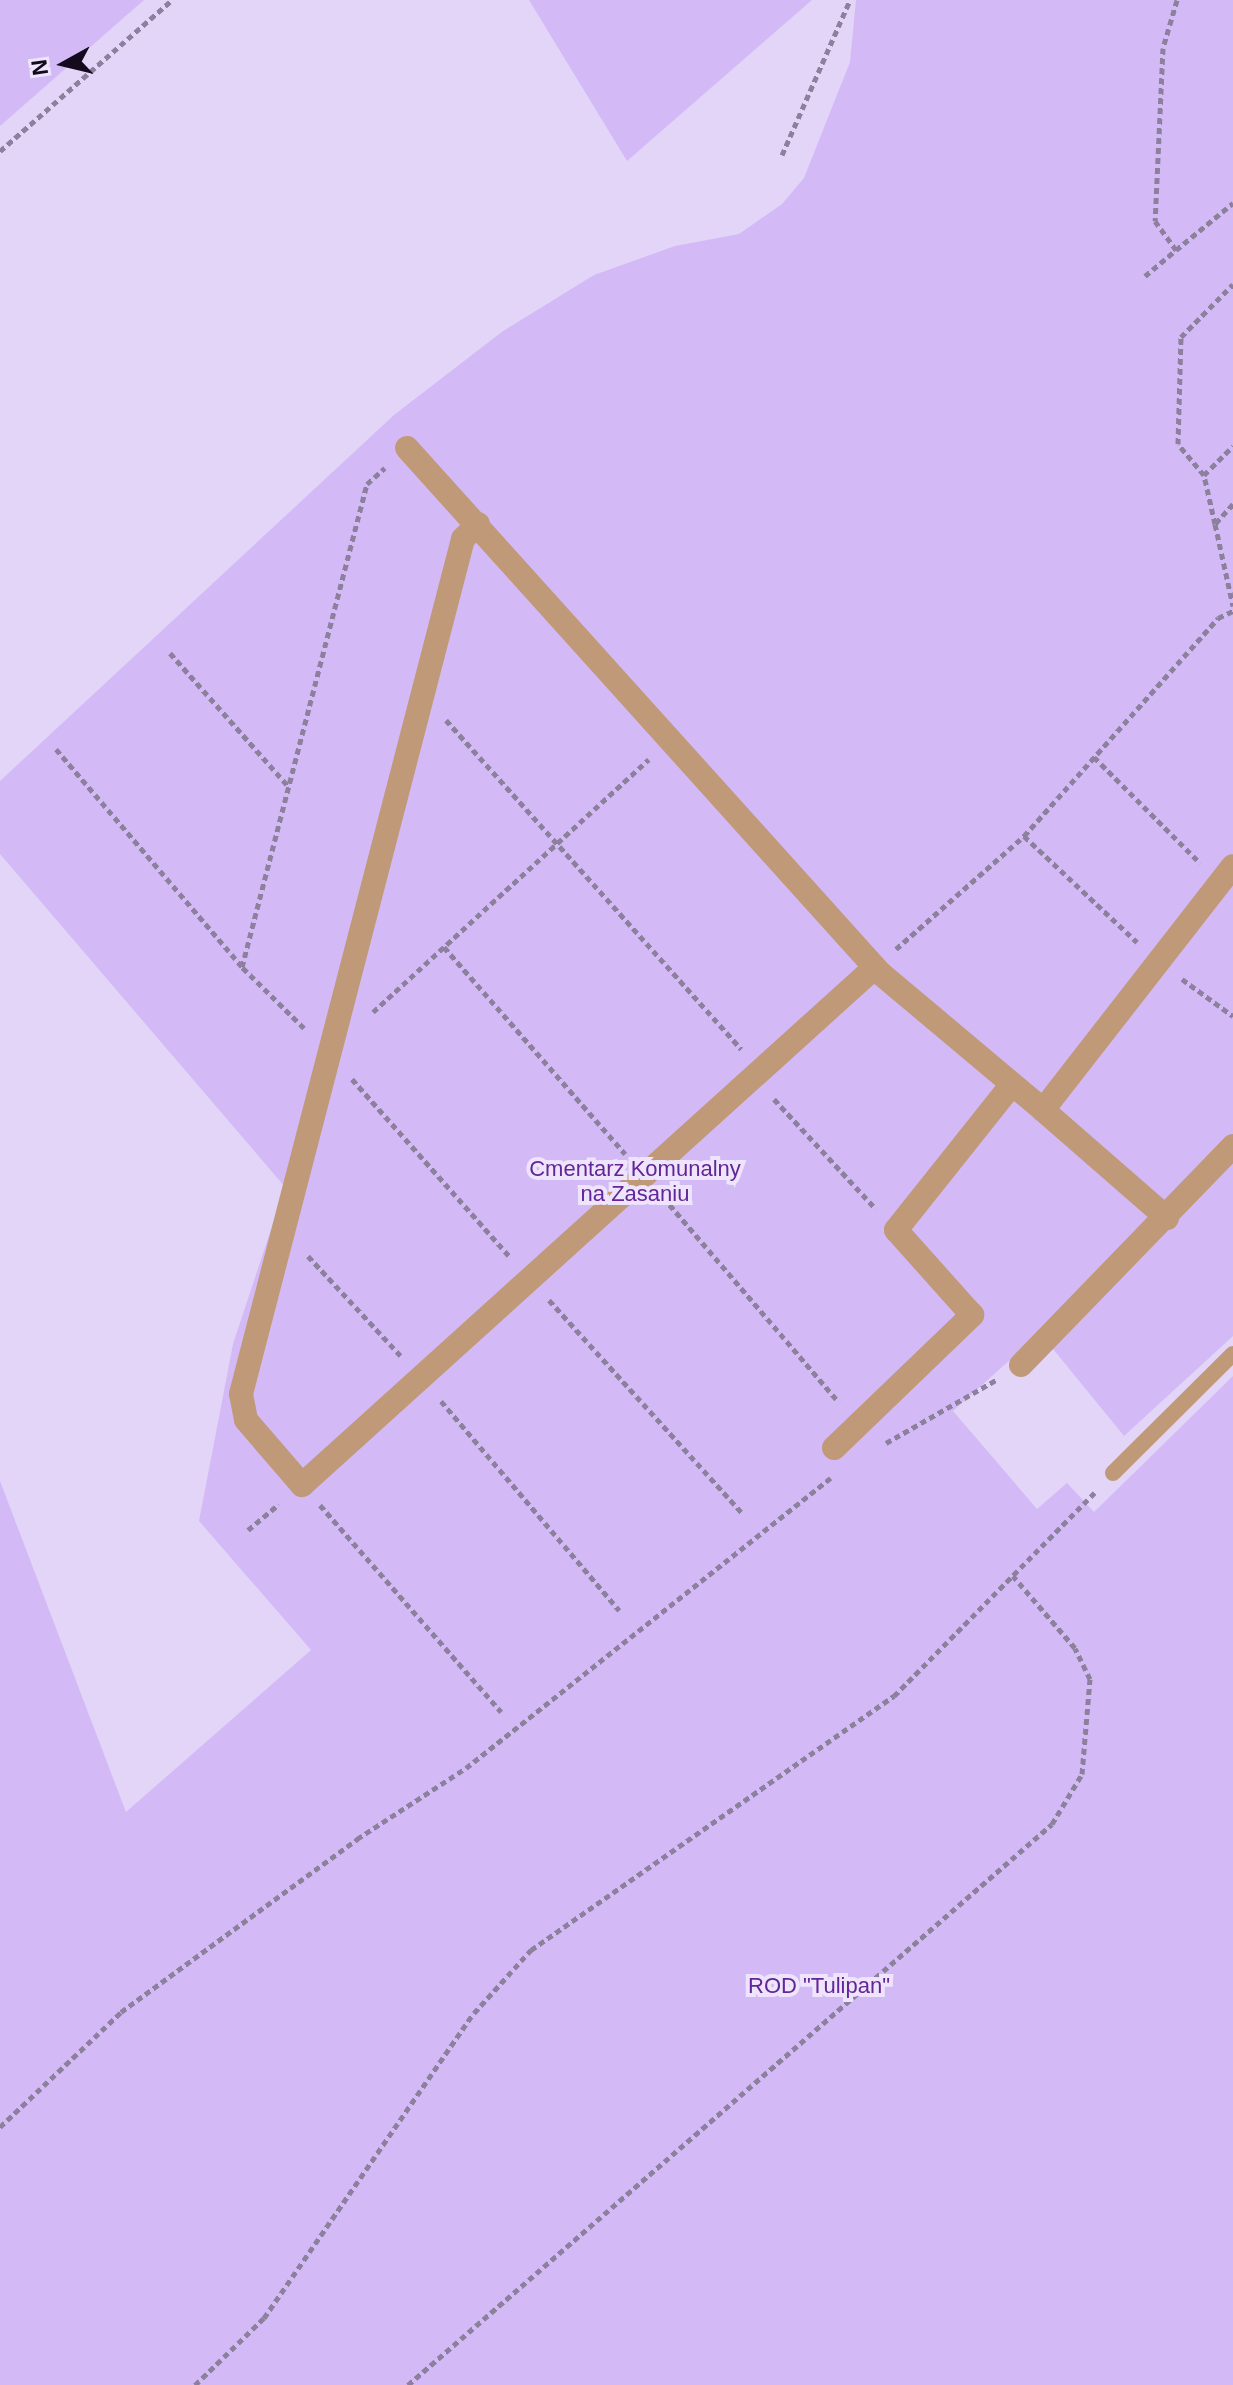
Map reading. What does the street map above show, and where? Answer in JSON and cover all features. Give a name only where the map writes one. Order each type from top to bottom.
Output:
[{"type":"street","points":[[407,448],[875,967],[1167,1218]]},
{"type":"street","points":[[478,524],[463,539],[241,1394],[246,1420],[302,1485],[875,967]]},
{"type":"street","points":[[1043,1110],[1226,874]]},
{"type":"street","points":[[837,1460],[859,1425],[972,1315],[896,1230],[1012,1084]]},
{"type":"street","points":[[1021,1365],[1167,1218],[1233,1146]]},
{"type":"lane","points":[[1113,1473],[1233,1354]]},
{"type":"path","points":[[0,151],[172,0]]},
{"type":"path","points":[[782,155],[850,0]]},
{"type":"path","points":[[1176,250],[1155,221],[1163,48],[1177,0]]},
{"type":"path","points":[[1145,276],[1233,203]]},
{"type":"path","points":[[875,967],[1024,836],[1218,618],[1233,609],[1204,475],[1178,444],[1181,337],[1233,284]]},
{"type":"path","points":[[1204,475],[1233,446]]},
{"type":"path","points":[[242,967],[367,484],[407,448]]},
{"type":"path","points":[[1215,524],[1233,504]]},
{"type":"path","points":[[170,653],[290,788]]},
{"type":"path","points":[[423,694],[896,1230]]},
{"type":"path","points":[[56,749],[242,967],[329,1053],[670,739]]},
{"type":"path","points":[[1094,757],[1226,874]]},
{"type":"path","points":[[1024,836],[1158,962],[1233,1016]]},
{"type":"path","points":[[444,947],[859,1425]]},
{"type":"path","points":[[283,1229],[421,1378],[619,1610]]},
{"type":"path","points":[[878,1447],[1021,1365]]},
{"type":"path","points":[[0,2127],[121,2012],[357,1839],[466,1768],[837,1460]]},
{"type":"path","points":[[195,2385],[264,2318],[474,2013],[531,1950],[894,1696],[1113,1473]]},
{"type":"path","points":[[248,1530],[302,1485],[501,1712]]},
{"type":"path","points":[[408,2385],[1052,1824],[1082,1774],[1090,1679],[1075,1648],[1013,1576]]},
{"type":"green space","points":[[0,0],[144,0],[0,126]]},
{"type":"green space","points":[[529,0],[812,0],[627,161]]},
{"type":"green space","points":[[856,0],[1233,0],[1233,1336],[1124,1436],[1040,1333],[953,1411],[1037,1509],[1067,1483],[1094,1512],[1233,1376],[1233,2385],[0,2385],[0,1481],[126,1812],[311,1650],[199,1521],[233,1344],[285,1187],[0,854],[0,781],[394,415],[503,331],[594,275],[675,246],[739,234],[782,204],[804,178],[850,62]]},
{"type":"park label","name":"Cmentarz Komunalny na Zasaniu","points":[[635,1180]]},
{"type":"park label","name":"ROD \"Tulipan\"","points":[[819,1986]]}]
